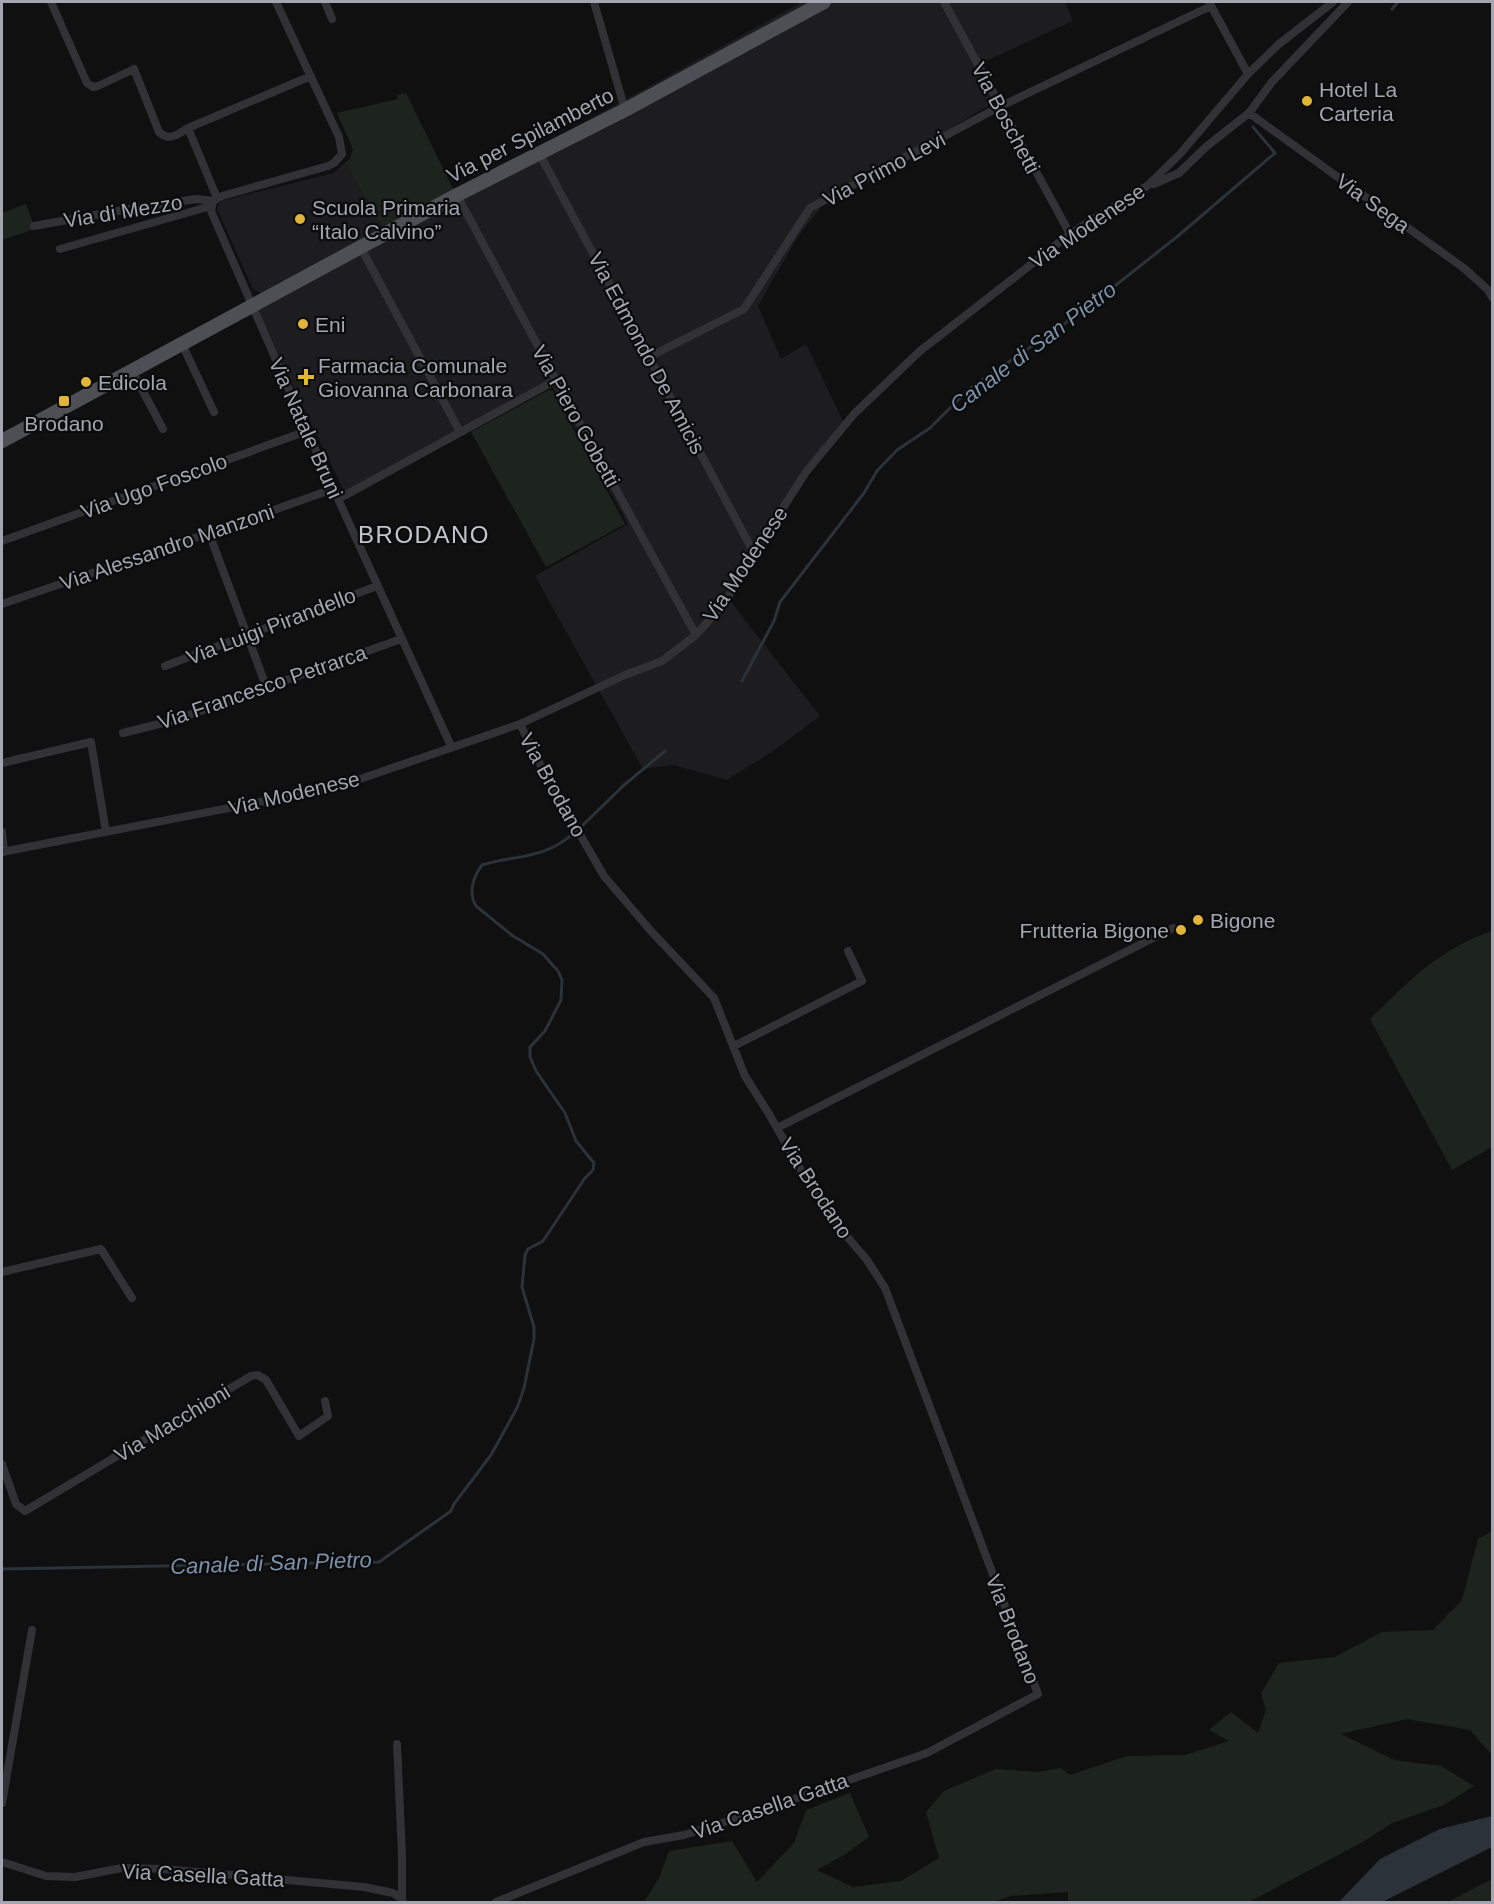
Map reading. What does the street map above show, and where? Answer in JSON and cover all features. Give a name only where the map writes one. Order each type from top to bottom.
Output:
[{"type":"main road","name":"Via per Spilamberto","points":[[2,441],[457,195],[625,110],[824,2]]},
{"type":"street","points":[[51,2],[90,85],[98,86],[134,69],[159,132],[166,138],[311,76]]},
{"type":"street","points":[[60,249],[328,166],[339,159],[342,149],[339,137],[276,2]]},
{"type":"street","points":[[325,2],[332,19]]},
{"type":"street","points":[[594,2],[625,110]]},
{"type":"street","name":"Via Boschetti","points":[[944,2],[1070,234]]},
{"type":"street","points":[[1317,2],[1322,11]]},
{"type":"street","name":"Via Modenese","points":[[3,852],[337,787],[520,724],[625,675],[662,661],[696,635],[725,602],[806,472],[854,414],[920,351],[1070,234],[1147,186],[1180,154],[1248,74],[1279,44],[1333,2]]},
{"type":"street","points":[[1147,186],[1179,173],[1207,146],[1249,113],[1272,82],[1348,2]]},
{"type":"street","points":[[1210,4],[1248,74]]},
{"type":"street","name":"Via Primo Levi","points":[[649,357],[744,309],[810,208],[999,106],[1210,4]]},
{"type":"street","name":"Via Sega","points":[[1249,113],[1465,269],[1488,290],[1492,297]]},
{"type":"street","name":"Via Natale Bruni","points":[[188,128],[214,202],[217,225],[333,489],[451,746]]},
{"type":"street","name":"Via Edmondo De Amicis","points":[[539,153],[754,553]]},
{"type":"street","name":"Via Piero Gobetti","points":[[457,195],[696,635]]},
{"type":"street","name":"Via di Mezzo","points":[[34,226],[197,199],[214,202]]},
{"type":"street","points":[[361,248],[460,432]]},
{"type":"street","points":[[182,344],[214,412]]},
{"type":"street","points":[[132,371],[163,429]]},
{"type":"street","points":[[338,499],[556,380]]},
{"type":"street","name":"Via Ugo Foscolo","points":[[2,541],[307,431]]},
{"type":"street","name":"Via Alessandro Manzoni","points":[[2,604],[333,489]]},
{"type":"street","points":[[209,533],[266,686]]},
{"type":"street","name":"Via Luigi Pirandello","points":[[165,666],[377,586]]},
{"type":"street","name":"Via Francesco Petrarca","points":[[123,733],[175,720],[401,639]]},
{"type":"street","name":"Via Brodano","points":[[520,724],[573,825],[604,876],[650,930],[714,998],[744,1076],[833,1220],[867,1260],[885,1288],[1038,1694]]},
{"type":"street","points":[[2,763],[91,742],[106,832]]},
{"type":"street","points":[[2,832],[3,852]]},
{"type":"street","points":[[777,1128],[1173,928]]},
{"type":"street","points":[[734,1046],[862,981],[848,951]]},
{"type":"street","points":[[2,1272],[100,1249],[132,1298]]},
{"type":"street","name":"Via Macchioni","points":[[2,1464],[16,1504],[25,1511],[251,1376],[258,1375],[266,1380],[299,1436],[328,1416],[325,1401]]},
{"type":"street","points":[[2,1803],[32,1630]]},
{"type":"street","name":"Via Casella Gatta","points":[[496,1902],[644,1842],[684,1835],[754,1814],[927,1753],[1038,1694]]},
{"type":"street","points":[[397,1744],[402,1901]]},
{"type":"street","name":"Via Casella Gatta","points":[[2,1862],[46,1876],[75,1877],[122,1868],[164,1869],[364,1887],[393,1893],[402,1901]]},
{"type":"shaded area","points":[[802,2],[1065,2],[1073,21],[979,64],[993,103],[826,201],[797,238],[758,306],[781,359],[806,344],[844,423],[778,517],[728,598],[820,716],[776,749],[727,780],[674,765],[643,769],[535,576],[628,524],[552,386],[348,499],[253,305]]},
{"type":"shaded area","points":[[406,93],[454,191],[384,230],[345,163],[350,159],[353,149],[337,113],[398,99],[397,95]]},
{"type":"shaded area","name":"Scuola Primaria “Italo Calvino”","points":[[345,163],[384,230],[263,294],[255,290],[217,209],[221,201],[333,173]]},
{"type":"shaded area","points":[[26,204],[35,229],[2,240],[2,213]]},
{"type":"shaded area","points":[[549,390],[553,391],[625,524],[546,567],[471,432]]},
{"type":"shaded area","points":[[1492,931],[1492,1147],[1452,1170],[1370,1019],[1412,979],[1440,957]]},
{"type":"shaded area","points":[[1492,1531],[1492,1755],[1470,1730],[1407,1719],[1341,1734],[1394,1760],[1441,1766],[1474,1786],[1444,1805],[1392,1823],[1363,1842],[1249,1902],[1068,1902],[1068,1892],[1011,1896],[994,1902],[644,1902],[659,1878],[669,1851],[732,1841],[757,1882],[794,1843],[806,1810],[850,1793],[869,1837],[844,1855],[817,1870],[853,1887],[901,1881],[939,1858],[926,1812],[944,1791],[996,1769],[1037,1772],[1061,1768],[1070,1775],[1127,1756],[1185,1755],[1229,1741],[1209,1730],[1231,1712],[1258,1733],[1266,1710],[1261,1693],[1279,1663],[1335,1657],[1382,1632],[1433,1630],[1462,1600],[1478,1539]]},
{"type":"shaded area","points":[[1492,1816],[1492,1847],[1384,1902],[1339,1902],[1380,1859],[1440,1829]]},
{"type":"shaded area","points":[[1492,1879],[1492,1902],[1448,1902]]},
{"type":"waterway","name":"Canale di San Pietro","points":[[1392,9],[1398,2]]},
{"type":"waterway","name":"Canale di San Pietro","points":[[742,681],[774,621],[780,602],[864,493],[877,471],[897,450],[930,428],[968,390],[1083,311],[1178,236],[1275,153],[1253,127]]},
{"type":"waterway","name":"Canale di San Pietro","points":[[583,825],[623,786],[665,751]]},
{"type":"waterway","name":"Canale di San Pietro","points":[[2,1569],[379,1562],[451,1511],[491,1455],[517,1408],[524,1388],[534,1339],[534,1327],[522,1287],[525,1255],[528,1249],[543,1241],[585,1178],[593,1170],[594,1163],[576,1141],[565,1113],[536,1071],[530,1057],[530,1047],[545,1031],[561,1000],[562,980],[558,971],[543,954],[513,936],[476,906],[472,890],[476,875],[482,865],[542,852],[564,841],[575,832]]},
{"type":"place","name":"Hotel La Carteria","points":[[1307,101]]},
{"type":"place","name":"Scuola Primaria “Italo Calvino”","points":[[300,219]]},
{"type":"place","name":"Eni","points":[[303,324]]},
{"type":"place","name":"Farmacia Comunale Giovanna Carbonara","points":[[306,377]]},
{"type":"place","name":"Edicola","points":[[86,382]]},
{"type":"place","name":"Brodano","points":[[64,401]]},
{"type":"place","name":"Bigone","points":[[1198,920]]},
{"type":"place","name":"Frutteria Bigone","points":[[1181,930]]},
{"type":"district","name":"BRODANO","points":[[424,534]]}]
